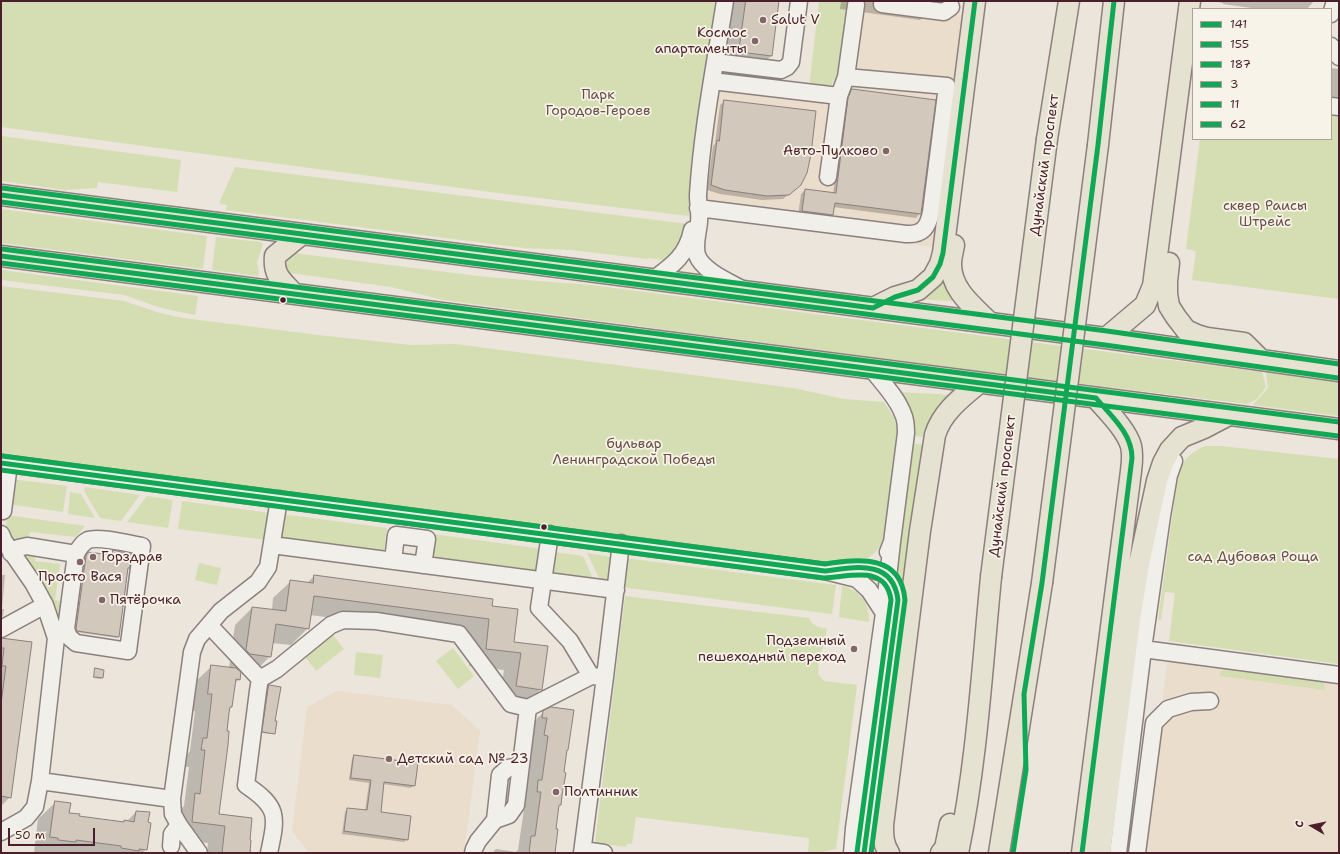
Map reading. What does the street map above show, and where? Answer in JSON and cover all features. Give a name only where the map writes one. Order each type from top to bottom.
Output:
[{"type":"main road","points":[[1058,1],[1055,18],[1062,45]]},
{"type":"main road","name":"Дунайский проспект","points":[[958,853],[970,777],[980,698],[991,577],[1047,139],[1069,1]]},
{"type":"main road","points":[[999,853],[1042,583],[1098,146],[1114,1]]},
{"type":"main road","points":[[1109,46],[1122,27],[1125,1]]},
{"type":"main road","points":[[1106,338],[1145,306],[1153,286],[1190,1]]},
{"type":"main road","points":[[979,4],[951,263],[956,286],[965,298],[990,323]]},
{"type":"main road","points":[[873,308],[918,290],[933,277],[940,264],[943,253],[979,4]]},
{"type":"main road","points":[[1192,90],[1167,281],[1169,306],[1186,330],[1207,338],[1244,343],[1260,360]]},
{"type":"main road","points":[[1,195],[1106,338],[1339,371]]},
{"type":"main road","points":[[294,294],[278,276],[274,267],[275,256],[302,234]]},
{"type":"main road","points":[[1,256],[1339,429]]},
{"type":"main road","points":[[889,853],[884,844],[883,825],[920,531],[935,435],[944,414],[979,382]]},
{"type":"main road","points":[[1096,398],[1124,431],[1131,445],[1132,453],[1121,620],[1100,853]]},
{"type":"main road","points":[[1082,853],[1121,620],[1138,564],[1162,463],[1170,450],[1182,437],[1228,415]]},
{"type":"main road","points":[[1013,853],[1026,770],[1024,694]]},
{"type":"main road","points":[[941,853],[945,848],[964,756],[980,698]]},
{"type":"street","points":[[725,1],[712,81],[700,175],[698,208],[699,221],[696,248],[697,255],[701,262],[722,278],[745,291]]},
{"type":"street","points":[[715,62],[781,70],[787,67],[791,62],[799,1]]},
{"type":"street","points":[[1332,11],[1335,1]]},
{"type":"street","points":[[882,4],[944,12],[952,4],[979,4]]},
{"type":"street","points":[[828,177],[839,96],[846,77],[856,5]]},
{"type":"street","points":[[1332,47],[1339,57]]},
{"type":"street","points":[[698,208],[906,234],[921,232],[927,224],[931,212],[947,86],[846,77]]},
{"type":"street","points":[[712,81],[839,96]]},
{"type":"street","points":[[654,279],[676,262],[684,252],[688,245],[693,221],[698,208]]},
{"type":"street","points":[[852,853],[854,828],[884,613],[906,432],[906,422],[903,413],[872,369]]},
{"type":"street","points":[[1118,853],[1143,649],[1168,475],[1172,464],[1192,433]]},
{"type":"street","points":[[1,832],[26,818],[35,807],[40,781],[56,638],[45,605],[33,583],[11,553],[1,534],[5,464],[621,543],[825,571],[857,579],[869,590],[884,613]]},
{"type":"street","points":[[199,853],[173,814],[172,799],[192,652],[197,639],[209,625],[222,611],[258,582],[268,567],[278,499]]},
{"type":"street","points":[[550,534],[539,608],[570,642],[598,677]]},
{"type":"street","points":[[393,561],[396,535],[427,539],[423,565]]},
{"type":"street","points":[[98,539],[142,546],[128,651],[76,643],[69,637],[66,629],[76,554],[81,545],[89,540],[98,539]]},
{"type":"street","points":[[867,569],[881,561],[888,552],[892,542]]},
{"type":"street","points":[[604,853],[583,852],[598,677],[616,590],[621,543]]},
{"type":"street","points":[[272,545],[616,590]]},
{"type":"street","points":[[11,553],[18,548],[27,546],[76,554]]},
{"type":"street","points":[[825,571],[850,568],[878,570],[888,576],[896,588],[898,600],[864,853]]},
{"type":"street","points":[[1,629],[45,605]]},
{"type":"street","points":[[269,853],[274,818],[271,806],[261,795],[246,785],[260,679],[277,669],[331,625],[343,620],[376,621],[459,634],[511,704],[528,708],[598,677]]},
{"type":"street","points":[[209,625],[260,679]]},
{"type":"street","points":[[1143,649],[1339,675]]},
{"type":"street","points":[[1136,853],[1154,723],[1168,709],[1191,702],[1210,701]]},
{"type":"street","points":[[473,853],[478,841],[494,820],[509,815],[516,805],[528,708]]},
{"type":"street","points":[[40,781],[172,799]]},
{"type":"street","points":[[171,846],[172,834],[179,825]]},
{"type":"shaded area","points":[[845,1],[856,1],[963,15],[933,247],[690,216],[707,74],[832,90]]},
{"type":"shaded area","points":[[1168,658],[1339,680],[1339,853],[1143,853]]},
{"type":"shaded area","name":"Детский сад № 23","points":[[337,691],[452,705],[480,731],[463,853],[309,853],[292,831],[307,707]]},
{"type":"green space","name":"Парк Городов-Героев","points":[[1,1],[715,1],[689,216],[506,194],[1,127]]},
{"type":"green space","points":[[819,1],[849,1],[838,80],[833,80],[831,90],[809,88]]},
{"type":"green space","name":"сквер Раисы Штрейс","points":[[1332,108],[1339,109],[1339,299],[1192,280],[1196,251],[1186,249],[1200,140],[1332,140]]},
{"type":"green space","points":[[1,136],[181,160],[177,192],[98,182],[97,188],[65,190],[1,181]]},
{"type":"green space","points":[[235,167],[687,224],[685,237],[670,258],[664,260],[571,250],[524,248],[226,210],[227,205],[220,204],[220,201]]},
{"type":"green space","points":[[1,209],[207,236],[203,269],[1,243]]},
{"type":"green space","points":[[216,237],[261,242],[263,244],[257,262],[259,275],[257,276],[212,270]]},
{"type":"green space","points":[[294,253],[486,277],[591,285],[1262,372],[1266,387],[1257,399],[1247,404],[992,373],[443,300],[391,287],[290,273],[285,266],[285,258]]},
{"type":"green space","points":[[1,270],[198,296],[195,315],[161,308],[124,295],[1,280]]},
{"type":"green space","points":[[941,275],[956,300],[947,301],[918,299]]},
{"type":"green space","name":"бульвар Ленинградской Победы","points":[[1,286],[124,301],[160,313],[183,318],[410,345],[455,344],[793,388],[844,399],[884,402],[894,418],[897,430],[884,538],[878,549],[866,559],[848,561],[848,564],[1,455]]},
{"type":"green space","points":[[1266,372],[1339,382],[1339,416],[1253,405],[1268,388]]},
{"type":"green space","points":[[898,392],[954,395],[926,438],[911,435]]},
{"type":"green space","points":[[910,443],[925,445],[907,589],[894,577]]},
{"type":"green space","name":"сад Дубовая Роща","points":[[1206,446],[1221,446],[1339,459],[1339,664],[1169,641],[1175,593],[1165,592],[1161,620],[1158,620],[1178,476],[1188,457]]},
{"type":"green space","points":[[11,479],[67,486],[63,512],[8,504]]},
{"type":"green space","points":[[85,487],[140,495],[121,521],[100,518],[84,491]]},
{"type":"green space","points":[[70,492],[81,494],[95,518],[68,514]]},
{"type":"green space","points":[[147,496],[173,500],[168,528],[127,522]]},
{"type":"green space","points":[[182,501],[270,513],[267,540],[178,529]]},
{"type":"green space","points":[[282,514],[387,528],[384,552],[279,538]]},
{"type":"green space","points":[[7,515],[85,526],[76,537],[30,532],[26,541],[11,537],[6,526]]},
{"type":"green space","points":[[433,534],[543,549],[540,573],[430,558]]},
{"type":"green space","points":[[553,552],[583,556],[595,583],[549,576]]},
{"type":"green space","points":[[36,553],[35,561],[60,564],[55,600],[64,602],[61,621],[45,585],[22,556],[25,554]]},
{"type":"green space","points":[[587,553],[612,557],[609,585],[602,584]]},
{"type":"green space","points":[[624,558],[836,585],[832,614],[621,587]]},
{"type":"green space","points":[[199,563],[221,568],[217,585],[195,580]]},
{"type":"green space","points":[[842,586],[854,591],[863,598],[868,609],[869,622],[839,617]]},
{"type":"green space","points":[[625,596],[809,618],[816,626],[827,628],[824,645],[819,657],[818,674],[824,681],[857,685],[836,849],[808,853],[809,838],[636,817],[632,844],[627,844],[626,847],[595,843]]},
{"type":"green space","points":[[333,635],[344,649],[316,671],[305,657]]},
{"type":"green space","points":[[453,648],[474,676],[458,689],[436,661]]},
{"type":"green space","points":[[356,652],[383,655],[380,678],[354,675]]},
{"type":"green space","points":[[1227,668],[1319,680],[1324,684],[1325,690],[1219,676],[1222,670]]},
{"type":"building","points":[[746,1],[779,1],[772,56],[739,52]]},
{"type":"building","name":"Авто-Пулково","points":[[852,89],[936,100],[921,214],[835,203],[833,215],[802,211],[805,189],[836,193],[848,98]]},
{"type":"building","points":[[724,100],[816,111],[811,154],[807,173],[801,185],[789,195],[767,196],[725,190],[711,185],[717,140],[719,141]]},
{"type":"building","name":"Пятёрочка","points":[[113,550],[131,554],[119,637],[77,631],[76,629],[86,556],[88,552],[112,555]]},
{"type":"building","points":[[314,575],[493,599],[492,606],[518,609],[514,642],[548,646],[542,690],[516,686],[521,653],[486,649],[489,619],[314,596],[309,629],[276,624],[271,657],[250,654],[246,650],[252,607],[286,611],[290,580],[313,583]]},
{"type":"building","points":[[1,638],[32,642],[11,798],[1,796],[1,704],[6,666],[2,666],[4,648],[1,648]]},
{"type":"building","points":[[211,665],[236,668],[241,672],[240,680],[236,679],[232,707],[230,707],[229,713],[227,731],[229,731],[228,745],[219,814],[252,818],[250,853],[222,853],[225,826],[192,822],[195,793],[200,794],[205,750],[201,750],[203,738],[207,738],[212,694],[208,694]]},
{"type":"building","points":[[95,668],[104,670],[103,678],[94,677]]},
{"type":"building","points":[[269,685],[281,687],[275,721],[277,721],[275,734],[262,732]]},
{"type":"building","points":[[551,707],[574,710],[567,750],[564,772],[566,773],[561,805],[559,805],[555,853],[529,853],[531,836],[535,836],[541,792],[537,792],[538,780],[542,780],[548,736],[544,735],[547,718],[542,718],[543,711]]},
{"type":"building","points":[[354,755],[418,763],[415,786],[384,782],[381,812],[411,816],[408,840],[344,831],[347,808],[367,810],[371,780],[351,778]]},
{"type":"building","points":[[55,801],[71,803],[69,813],[80,814],[79,816],[124,822],[124,820],[134,822],[136,811],[150,812],[148,822],[151,823],[147,850],[139,849],[139,851],[121,848],[121,846],[76,840],[76,842],[58,840],[58,838],[50,837]]},
{"type":"transit line","name":"141","points":[[1,195],[873,308],[895,297],[918,290],[933,277],[940,264],[943,253],[975,1]]},
{"type":"transit line","name":"141","points":[[1013,853],[1026,770],[1024,694],[1042,583],[1098,145],[1114,1]]},
{"type":"transit line","name":"187","points":[[2,188],[1107,331],[1339,364]]},
{"type":"transit line","name":"155","points":[[1,202],[1105,345],[1338,378]]},
{"type":"transit line","name":"187","points":[[2,249],[1339,422]]},
{"type":"transit line","name":"141","points":[[1,256],[1096,398],[1120,425],[1125,433],[1131,449],[1132,458],[1082,853]]},
{"type":"transit line","name":"155","points":[[1,263],[1338,436]]},
{"type":"transit line","name":"62","points":[[2,456],[825,564],[865,561],[877,563],[887,567],[896,574],[902,585],[905,600],[871,853]]},
{"type":"transit line","name":"3","points":[[1,463],[825,571],[860,568],[881,572],[889,578],[895,587],[898,600],[864,853]]},
{"type":"transit line","name":"11","points":[[1,470],[824,578],[855,575],[874,577],[882,581],[888,589],[891,600],[857,852]]},
{"type":"place","name":"Salut V","points":[[763,20]]},
{"type":"place","name":"Космос апартаменты","points":[[755,41]]},
{"type":"place","name":"Авто-Пулково","points":[[886,151]]},
{"type":"place","name":"Горздрав","points":[[93,557]]},
{"type":"place","name":"Просто Вася","points":[[80,562]]},
{"type":"place","name":"Пятёрочка","points":[[102,600]]},
{"type":"place","name":"Подземный пешеходный переход","points":[[854,649]]},
{"type":"place","name":"Детский сад № 23","points":[[389,759]]},
{"type":"place","name":"Полтинник","points":[[556,792]]}]
